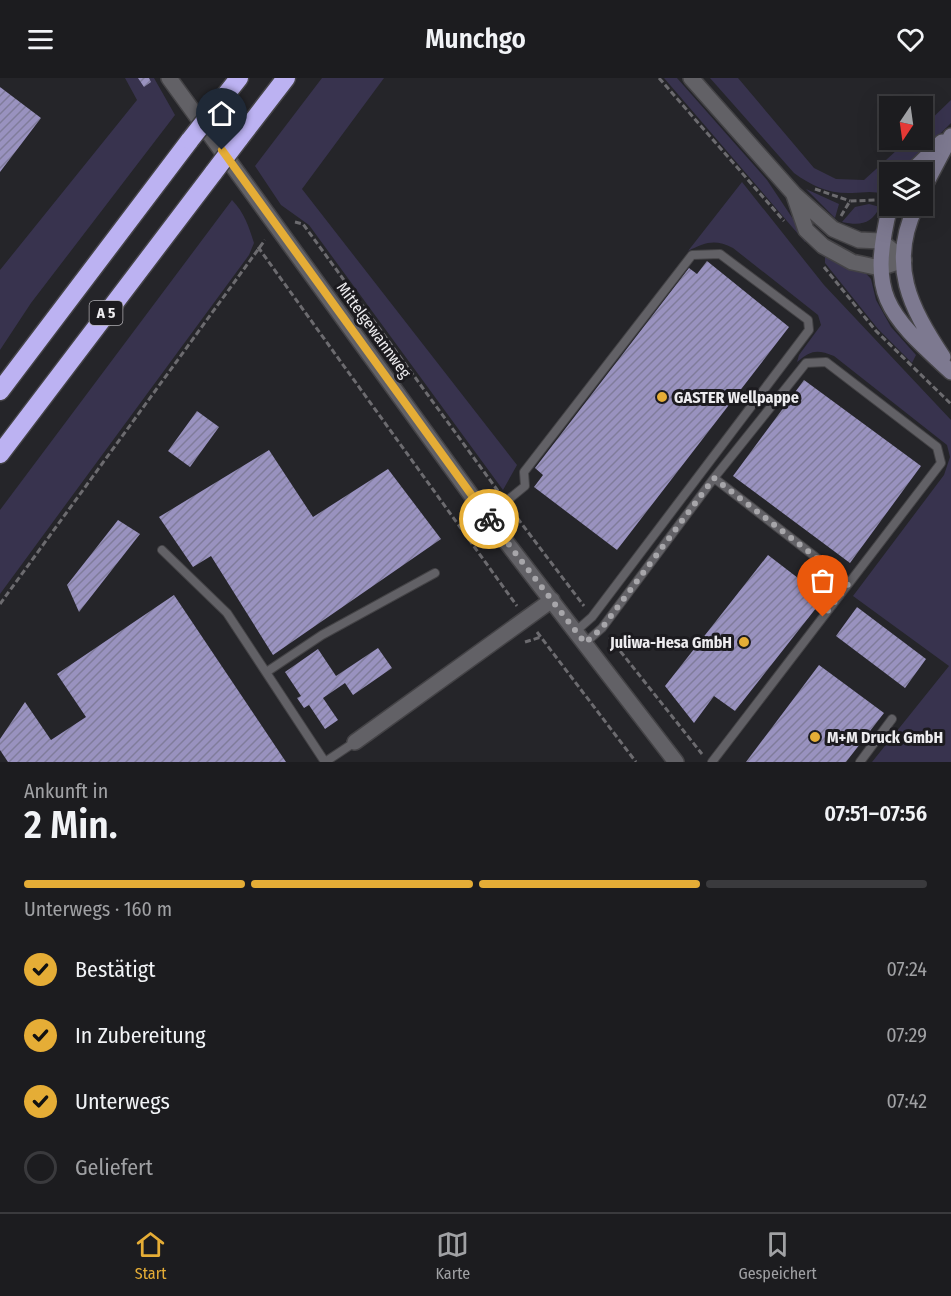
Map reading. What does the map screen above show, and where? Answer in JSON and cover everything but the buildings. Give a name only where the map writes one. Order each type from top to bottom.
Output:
[{"type":"highway","name":"A 5","points":[[0,391],[239,78]]},
{"type":"highway","name":"A 5","points":[[0,454],[286,78]]},
{"type":"main road","points":[[922,162],[951,135]]},
{"type":"main road","points":[[933,170],[951,135]]},
{"type":"main road","points":[[887,216],[881,241],[880,268],[887,303],[901,327],[951,371]]},
{"type":"main road","points":[[913,216],[906,237],[904,260],[906,291],[917,317],[951,371]]},
{"type":"street","name":"Mittelgewannweg","points":[[169,78],[487,516],[676,762]]},
{"type":"street","points":[[692,78],[794,194],[833,229],[859,240],[881,241],[904,260]]},
{"type":"street","points":[[794,194],[806,230],[823,246],[852,262],[880,268],[904,260]]},
{"type":"street","points":[[355,742],[552,600]]},
{"type":"lane","points":[[487,516],[525,486],[524,472],[692,255],[720,254],[808,320],[809,330],[592,617],[581,637]]},
{"type":"lane","points":[[581,637],[602,628],[714,478],[806,363],[826,362],[937,447],[941,463],[710,762]]},
{"type":"lane","points":[[714,478],[849,583]]},
{"type":"lane","points":[[162,550],[227,613],[268,671],[325,762],[355,742]]},
{"type":"lane","points":[[268,671],[322,635],[435,573]]},
{"type":"lane","points":[[860,762],[892,719]]},
{"type":"path","points":[[659,78],[787,224]]},
{"type":"path","points":[[293,222],[303,224],[592,617]]},
{"type":"path","points":[[0,604],[197,336],[258,247],[277,227]]},
{"type":"path","points":[[258,247],[491,571],[519,609],[529,618],[636,762]]},
{"type":"path","points":[[822,264],[876,331],[951,404]]},
{"type":"path","points":[[602,628],[710,762]]},
{"type":"shaded area","points":[[125,78],[154,78],[175,115],[31,303],[0,350],[0,270],[137,100]]},
{"type":"shaded area","points":[[322,78],[384,78],[302,189],[517,465],[503,490],[309,225],[281,205],[255,166]]},
{"type":"shaded area","points":[[664,78],[677,78],[767,180],[807,240],[805,242]]},
{"type":"shaded area","points":[[710,78],[738,78],[814,168],[836,179],[864,180],[879,166],[879,193],[828,191],[807,182],[794,173]]},
{"type":"shaded area","points":[[951,100],[951,123],[933,141],[933,117]]},
{"type":"shaded area","points":[[897,150],[924,150],[912,162],[884,162]]},
{"type":"shaded area","points":[[742,182],[824,285],[951,420],[951,762],[872,762],[949,666],[853,596],[944,475],[950,457],[947,445],[834,356],[814,352],[797,362],[799,355],[821,325],[818,315],[733,248],[721,243],[710,243],[688,251]]},
{"type":"shaded area","points":[[806,189],[839,204],[835,218]]},
{"type":"shaded area","points":[[232,200],[243,215],[254,243],[249,255],[0,594],[0,510]]},
{"type":"shaded area","points":[[869,204],[879,207],[879,209],[865,222],[855,224],[842,222],[855,207]]},
{"type":"shaded area","points":[[825,256],[860,267],[871,279],[876,300],[891,327],[916,355],[912,363],[878,329],[825,263]]},
{"type":"way so far","points":[[489,519],[585,643],[602,628],[714,478],[849,583],[823,617]]},
{"type":"place","name":"GASTER Wellpappe","points":[[662,397]]},
{"type":"place","name":"Juliwa-Hesa GmbH","points":[[744,642]]},
{"type":"place","name":"M+M Druck GmbH","points":[[815,737]]},
{"type":"route","points":[[222,150],[489,519]]}]
